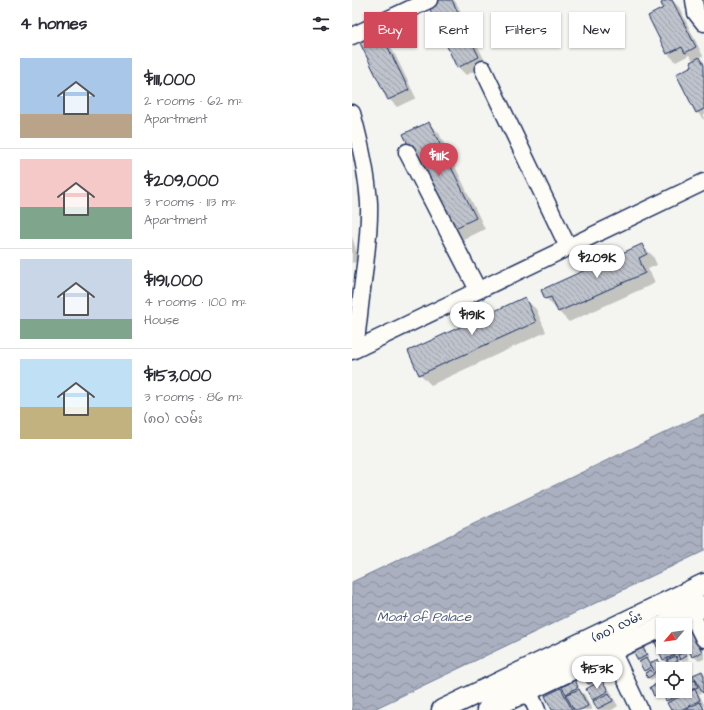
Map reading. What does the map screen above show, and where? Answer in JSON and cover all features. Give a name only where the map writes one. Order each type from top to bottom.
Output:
[{"type":"main road","name":"(၈၀) လမ်း","points":[[487,710],[528,690],[704,584]]},
{"type":"main road","name":"(၈၀) လမ်း","points":[[680,618],[697,610]]},
{"type":"main road","name":"(၈၀) လမ်း","points":[[442,710],[608,642],[656,628]]},
{"type":"street","points":[[352,36],[429,0]]},
{"type":"street","points":[[694,0],[696,13],[704,23]]},
{"type":"street","points":[[483,69],[568,247]]},
{"type":"street","points":[[352,113],[365,172],[369,202],[366,254],[354,350]]},
{"type":"street","points":[[407,152],[478,290]]},
{"type":"street","points":[[354,350],[704,182]]},
{"type":"street","points":[[697,610],[704,639]]},
{"type":"street","points":[[608,642],[640,710]]},
{"type":"street","points":[[528,690],[537,710]]},
{"type":"water","name":"Moat of Palace","points":[[704,414],[704,551],[372,710],[352,710],[352,582]]},
{"type":"building","points":[[438,0],[452,0],[458,12],[431,12],[428,5]]},
{"type":"building","points":[[667,0],[672,0],[696,47],[685,53],[682,47],[667,54],[648,16],[663,8],[661,3]]},
{"type":"building","points":[[364,34],[364,48],[388,48],[409,90],[388,100],[357,37]]},
{"type":"building","points":[[448,48],[475,48],[479,57],[457,68]]},
{"type":"building","points":[[700,57],[704,65],[704,109],[696,113],[676,74],[692,66],[690,62]]},
{"type":"building","points":[[429,122],[476,218],[449,231],[403,134]]},
{"type":"building","points":[[642,244],[647,254],[639,258],[645,273],[558,312],[551,297],[545,299],[541,290]]},
{"type":"building","points":[[525,297],[536,322],[419,375],[408,351]]},
{"type":"building","points":[[692,631],[702,652],[692,657],[691,654],[692,654]]},
{"type":"building","points":[[642,646],[647,655],[638,660],[633,651]]},
{"type":"building","points":[[660,654],[675,655],[663,660]]},
{"type":"building","points":[[686,654],[687,656],[680,660],[678,655]]},
{"type":"building","points":[[676,656],[678,661],[668,662],[667,660]]},
{"type":"building","points":[[646,658],[651,667],[644,671],[639,662]]},
{"type":"building","points":[[658,659],[659,662],[656,662],[656,675],[650,663]]},
{"type":"building","points":[[651,670],[654,674],[648,678],[645,673]]},
{"type":"building","points":[[702,671],[704,675],[704,693],[693,675]]},
{"type":"building","points":[[591,674],[594,681],[588,684],[584,678]]},
{"type":"building","points":[[575,680],[578,687],[566,694],[562,687]]},
{"type":"building","points":[[602,680],[608,691],[592,700],[586,689]]},
{"type":"building","points":[[695,680],[698,687],[692,690],[692,681]]},
{"type":"building","points":[[656,684],[656,695],[654,696],[650,687]]},
{"type":"building","points":[[561,688],[572,710],[552,710],[545,696]]},
{"type":"building","points":[[579,689],[588,706],[580,710],[574,710],[566,695]]},
{"type":"building","points":[[695,689],[700,700],[681,710],[671,710],[667,703],[677,698],[692,698],[692,690]]},
{"type":"building","points":[[609,693],[613,701],[597,709],[593,701]]},
{"type":"building","points":[[665,698],[673,698],[666,701]]},
{"type":"building","points":[[700,702],[704,709],[684,710]]}]
